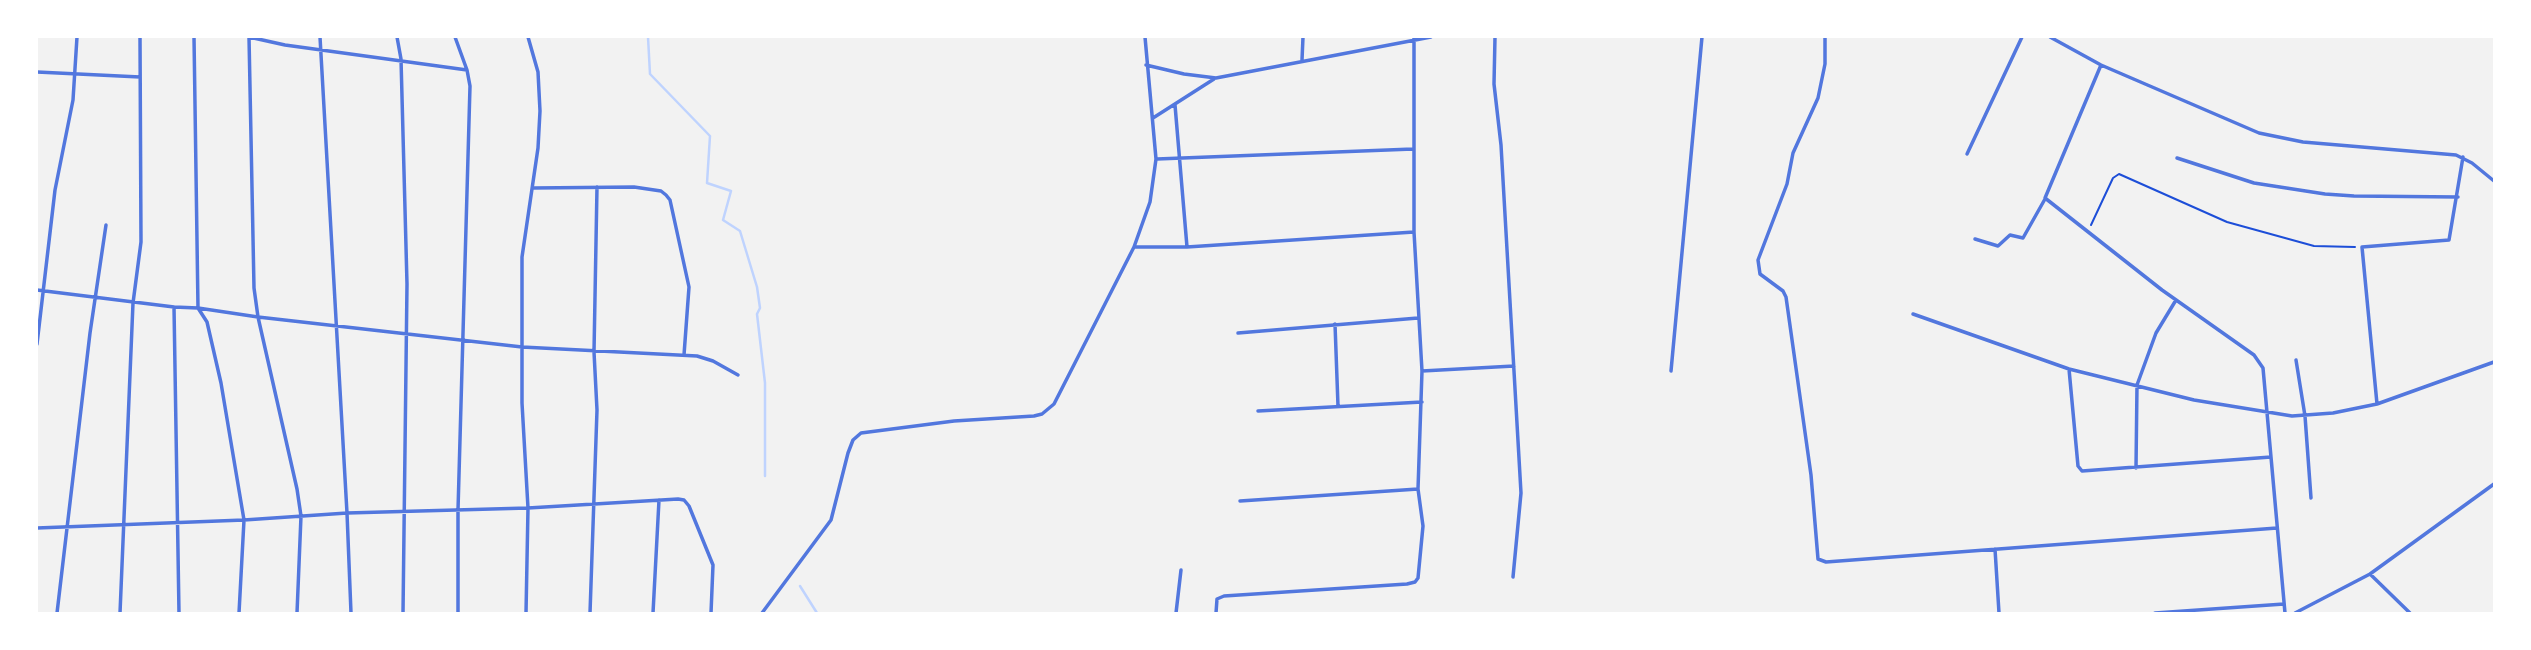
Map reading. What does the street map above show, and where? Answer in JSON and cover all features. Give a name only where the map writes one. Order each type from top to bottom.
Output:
[{"type":"street","points":[[37,344],[55,190],[73,100],[76,37]]},
{"type":"street","points":[[120,613],[134,303],[141,243],[140,37]]},
{"type":"street","points":[[194,37],[198,307],[207,322],[221,383],[244,520],[239,613]]},
{"type":"street","points":[[297,613],[301,516],[254,288],[249,37],[285,45],[467,70]]},
{"type":"street","points":[[320,37],[351,613]]},
{"type":"street","points":[[397,37],[401,59],[407,256],[403,613]]},
{"type":"street","points":[[455,37],[470,86],[458,510],[458,613]]},
{"type":"street","points":[[526,613],[528,508],[522,347],[522,257],[538,148],[540,111],[538,72],[528,37]]},
{"type":"street","points":[[765,612],[831,520],[848,453],[853,440],[861,433],[954,421],[1034,416],[1049,410],[1134,247],[1150,202],[1156,159],[1145,37]]},
{"type":"street","points":[[1302,60],[1303,37]]},
{"type":"street","points":[[1146,65],[1216,78],[1414,38],[1431,37]]},
{"type":"street","points":[[1495,37],[1494,84],[1501,145],[1521,493],[1513,577]]},
{"type":"street","points":[[1671,371],[1702,37]]},
{"type":"street","points":[[1825,37],[1825,64],[1818,98],[1793,153],[1787,184],[1758,260],[1760,274],[1783,291],[1786,297],[1811,475],[1817,553],[1821,561],[2277,528]]},
{"type":"street","points":[[1967,153],[2022,37]]},
{"type":"street","points":[[2050,37],[2101,65],[2259,133],[2303,142],[2448,153],[2463,157],[2494,181]]},
{"type":"street","points":[[1216,613],[1217,599],[1224,596],[1415,582],[1420,573],[1423,526],[1418,489],[1422,371],[1414,232],[1414,38]]},
{"type":"street","points":[[1975,239],[1998,246],[2010,235],[2022,238],[2045,198],[2101,65]]},
{"type":"street","points":[[37,72],[140,77]]},
{"type":"street","points":[[1152,118],[1216,78]]},
{"type":"street","points":[[1175,104],[1186,247]]},
{"type":"street","points":[[1156,159],[1413,149]]},
{"type":"street","points":[[2377,404],[2362,247],[2449,240],[2463,157]]},
{"type":"street","points":[[2177,158],[2254,183],[2325,194],[2458,197]]},
{"type":"street","points":[[590,613],[597,410],[594,352],[597,187]]},
{"type":"street","points":[[532,188],[652,189],[661,191],[670,200],[689,287],[684,355]]},
{"type":"street","points":[[2045,198],[2259,361],[2263,368],[2269,414],[2285,613]]},
{"type":"street","points":[[57,613],[106,225]]},
{"type":"street","points":[[1134,247],[1186,247],[1414,232]]},
{"type":"street","points":[[37,290],[522,347],[684,355],[713,361],[738,374]]},
{"type":"street","points":[[2136,467],[2137,385],[2156,333],[2176,300]]},
{"type":"street","points":[[174,307],[179,522],[178,613]]},
{"type":"street","points":[[1913,314],[2069,369],[2194,400],[2269,414],[2305,416],[2377,404],[2494,362]]},
{"type":"street","points":[[1238,333],[1418,318]]},
{"type":"street","points":[[1335,324],[1338,406]]},
{"type":"street","points":[[2296,360],[2305,416],[2311,498]]},
{"type":"street","points":[[1422,371],[1514,366]]},
{"type":"street","points":[[2069,369],[2080,469],[2086,471],[2271,457]]},
{"type":"street","points":[[1258,411],[1422,401]]},
{"type":"street","points":[[2295,613],[2370,574],[2494,484]]},
{"type":"street","points":[[1240,501],[1418,489]]},
{"type":"street","points":[[37,528],[347,513],[528,508],[678,499],[684,500],[689,506],[713,565],[711,613]]},
{"type":"street","points":[[653,613],[659,500]]},
{"type":"street","points":[[1995,549],[1999,613]]},
{"type":"street","points":[[1176,613],[1181,570]]},
{"type":"street","points":[[2370,574],[2410,613]]},
{"type":"street","points":[[2155,613],[2284,604]]},
{"type":"path","points":[[2088,232],[2113,178],[2119,174],[2227,222],[2314,246],[2362,247]]},
{"type":"waterway","points":[[648,37],[650,74],[710,136],[707,183],[731,191],[723,220],[740,231],[757,287],[760,308],[757,314],[765,383],[765,476]]},
{"type":"waterway","points":[[800,586],[817,613]]}]
